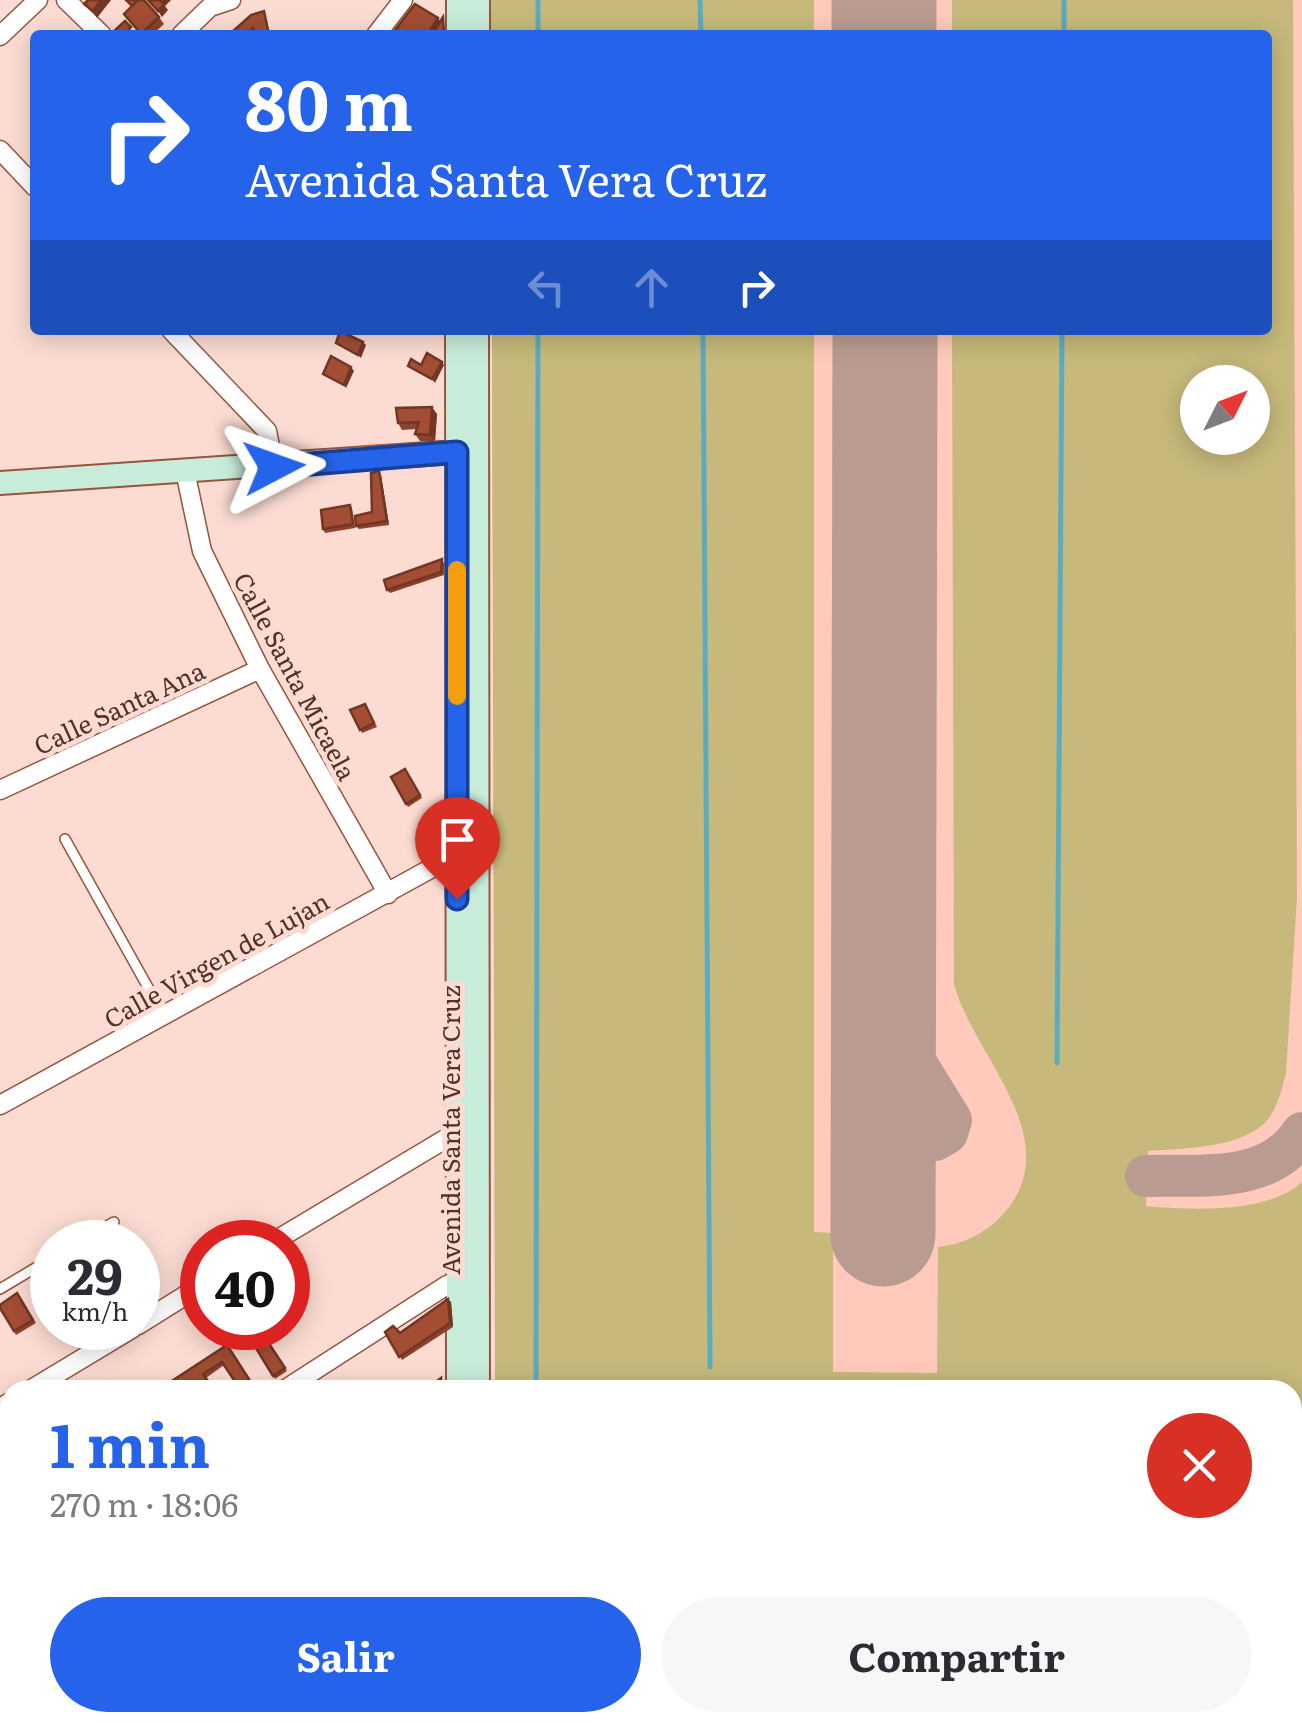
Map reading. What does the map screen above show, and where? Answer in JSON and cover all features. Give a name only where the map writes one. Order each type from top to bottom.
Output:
[{"type":"main road","points":[[458,0],[458,30]]},
{"type":"main road","points":[[478,0],[478,30]]},
{"type":"main road","name":"Avenida Santa Vera Cruz","points":[[458,335],[458,1380]]},
{"type":"main road","name":"Avenida Santa Vera Cruz","points":[[477,335],[478,1380]]},
{"type":"main road","points":[[0,483],[457,452]]},
{"type":"street","points":[[0,36],[38,0]]},
{"type":"street","points":[[66,0],[97,30]]},
{"type":"street","points":[[186,30],[210,6],[231,0]]},
{"type":"street","points":[[380,30],[403,0]]},
{"type":"street","points":[[0,150],[30,180]]},
{"type":"street","points":[[175,335],[267,432],[274,467]]},
{"type":"street","name":"Calle Santa Micaela","points":[[186,470],[202,551],[260,669],[388,894]]},
{"type":"street","name":"Calle Santa Ana","points":[[0,790],[260,669]]},
{"type":"street","name":"Calle Virgen de Lujan","points":[[0,1105],[441,863],[457,860]]},
{"type":"street","points":[[310,1220],[457,1132]]},
{"type":"street","points":[[299,1380],[446,1284],[458,1281]]},
{"type":"street","points":[[46,1380],[96,1350]]},
{"type":"lane","points":[[65,839],[164,1016]]},
{"type":"lane","points":[[0,1289],[30,1271]]},
{"type":"shaded area","points":[[491,0],[1302,0],[1302,1380],[495,1380],[492,335],[1272,335],[1272,30],[492,30]]},
{"type":"shaded area","points":[[491,0],[814,0],[814,30],[491,30]]},
{"type":"shaded area","points":[[952,0],[1293,0],[1297,897],[1286,1073],[1269,1118],[1245,1136],[1213,1145],[1148,1151],[1146,1206],[1206,1209],[1249,1205],[1269,1200],[1302,1182],[1302,1380],[495,1380],[492,335],[814,335],[814,1232],[833,1233],[833,1372],[937,1373],[938,1247],[966,1240],[990,1226],[1005,1212],[1022,1184],[1026,1155],[1021,1126],[1010,1096],[964,1011],[954,984],[952,335],[1272,335],[1272,30],[952,30]]},
{"type":"building","points":[[101,0],[93,11],[84,4]]},
{"type":"building","points":[[138,0],[144,0],[159,17],[145,30],[138,30],[124,14]]},
{"type":"building","points":[[148,0],[160,0],[164,4],[158,11]]},
{"type":"building","points":[[415,4],[438,18],[430,30],[395,30]]},
{"type":"building","points":[[264,11],[268,30],[234,30],[251,15]]},
{"type":"building","points":[[125,21],[131,27],[128,30],[115,30]]},
{"type":"building","points":[[339,335],[363,342],[358,355],[336,343]]},
{"type":"building","points":[[427,353],[442,362],[432,379],[408,366],[411,359],[421,365]]},
{"type":"building","points":[[331,356],[351,367],[344,385],[323,374]]},
{"type":"building","points":[[432,407],[430,435],[415,434],[419,422],[398,423],[396,408]]},
{"type":"building","points":[[379,471],[387,521],[356,526],[355,516],[372,512],[371,473]]},
{"type":"building","points":[[350,505],[353,524],[323,529],[321,510]]},
{"type":"building","points":[[442,559],[441,572],[387,590],[384,580]]},
{"type":"building","points":[[365,704],[374,723],[360,730],[350,710]]},
{"type":"building","points":[[405,769],[420,795],[406,804],[391,777]]},
{"type":"building","points":[[17,1293],[30,1322],[14,1331],[0,1305]]},
{"type":"building","points":[[448,1299],[450,1323],[399,1357],[385,1332],[393,1326],[400,1333]]},
{"type":"building","points":[[219,1350],[230,1350],[249,1379],[234,1380],[222,1362],[203,1374],[207,1380],[173,1380]]},
{"type":"building","points":[[257,1350],[273,1350],[285,1368],[273,1376]]},
{"type":"waterway","points":[[538,0],[538,30]]},
{"type":"waterway","points":[[700,0],[701,30]]},
{"type":"waterway","points":[[1064,0],[1064,30]]},
{"type":"waterway","points":[[536,1380],[538,335]]},
{"type":"waterway","points":[[703,335],[710,1367]]},
{"type":"waterway","points":[[1057,1063],[1062,335]]},
{"type":"taxiway","points":[[884,995],[903,1042],[951,1120],[947,1133],[935,1140]]},
{"type":"taxiway","points":[[1146,1176],[1211,1175],[1252,1169],[1288,1150],[1302,1133]]},
{"type":"runway","points":[[884,0],[884,30]]},
{"type":"runway","points":[[883,1234],[885,335]]},
{"type":"slow traffic","points":[[457,570],[457,696]]},
{"type":"route","points":[[274,467],[457,452],[457,899]]}]
